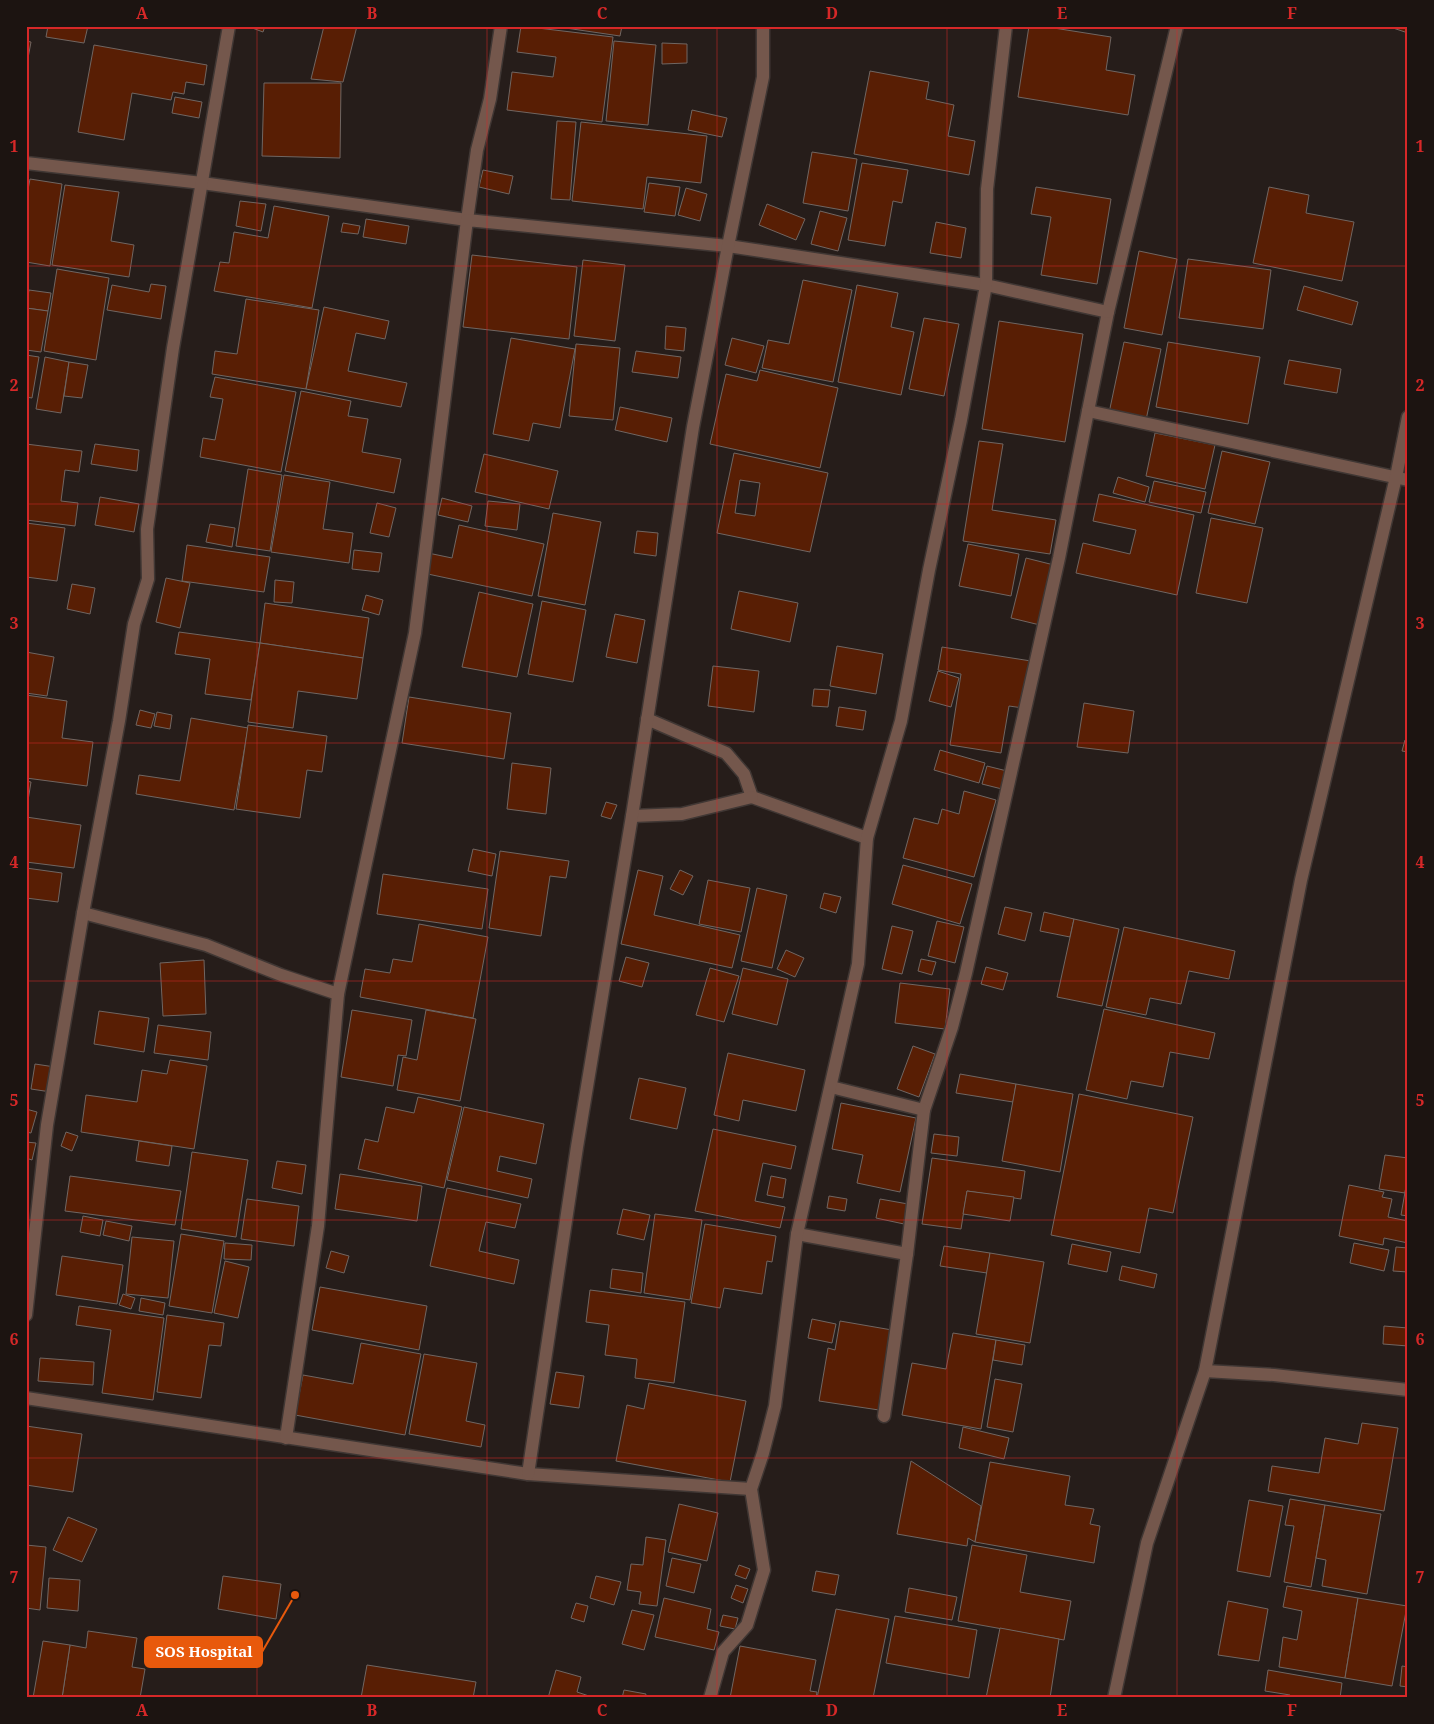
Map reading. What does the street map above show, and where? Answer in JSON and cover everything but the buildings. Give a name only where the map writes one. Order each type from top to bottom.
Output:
[{"type":"street","points":[[26,1315],[47,1125],[83,913],[119,721],[134,624],[148,579],[147,529],[173,348],[229,26]]},
{"type":"street","points":[[286,1438],[318,1226],[338,994],[415,633],[467,220],[478,150],[490,99],[501,26]]},
{"type":"street","points":[[528,1474],[577,1147],[632,816],[693,427],[763,77],[763,26]]},
{"type":"street","points":[[710,1698],[723,1652],[748,1625],[764,1570],[751,1489],[763,1453],[775,1406],[797,1234],[858,964],[867,838],[901,721],[986,285],[987,189],[1006,26]]},
{"type":"street","points":[[884,1416],[924,1110],[952,1027],[966,973],[1059,558],[1108,312],[1177,26]]},
{"type":"street","points":[[26,163],[202,183],[467,220],[728,246],[986,285],[1108,312]]},
{"type":"street","points":[[1088,411],[1402,478]]},
{"type":"street","points":[[1114,1698],[1147,1543],[1205,1371],[1301,880],[1402,478],[1408,417]]},
{"type":"street","points":[[647,719],[726,753],[744,774],[752,797]]},
{"type":"street","points":[[632,816],[682,814],[752,797],[867,838]]},
{"type":"street","points":[[83,913],[206,945],[281,975],[338,994]]},
{"type":"street","points":[[831,1087],[924,1110]]},
{"type":"street","points":[[797,1234],[906,1254]]},
{"type":"street","points":[[1205,1371],[1274,1375],[1408,1390]]},
{"type":"street","points":[[26,1398],[528,1474],[751,1489]]},
{"type":"place","name":"SOS Hospital","points":[[295,1595]]}]
